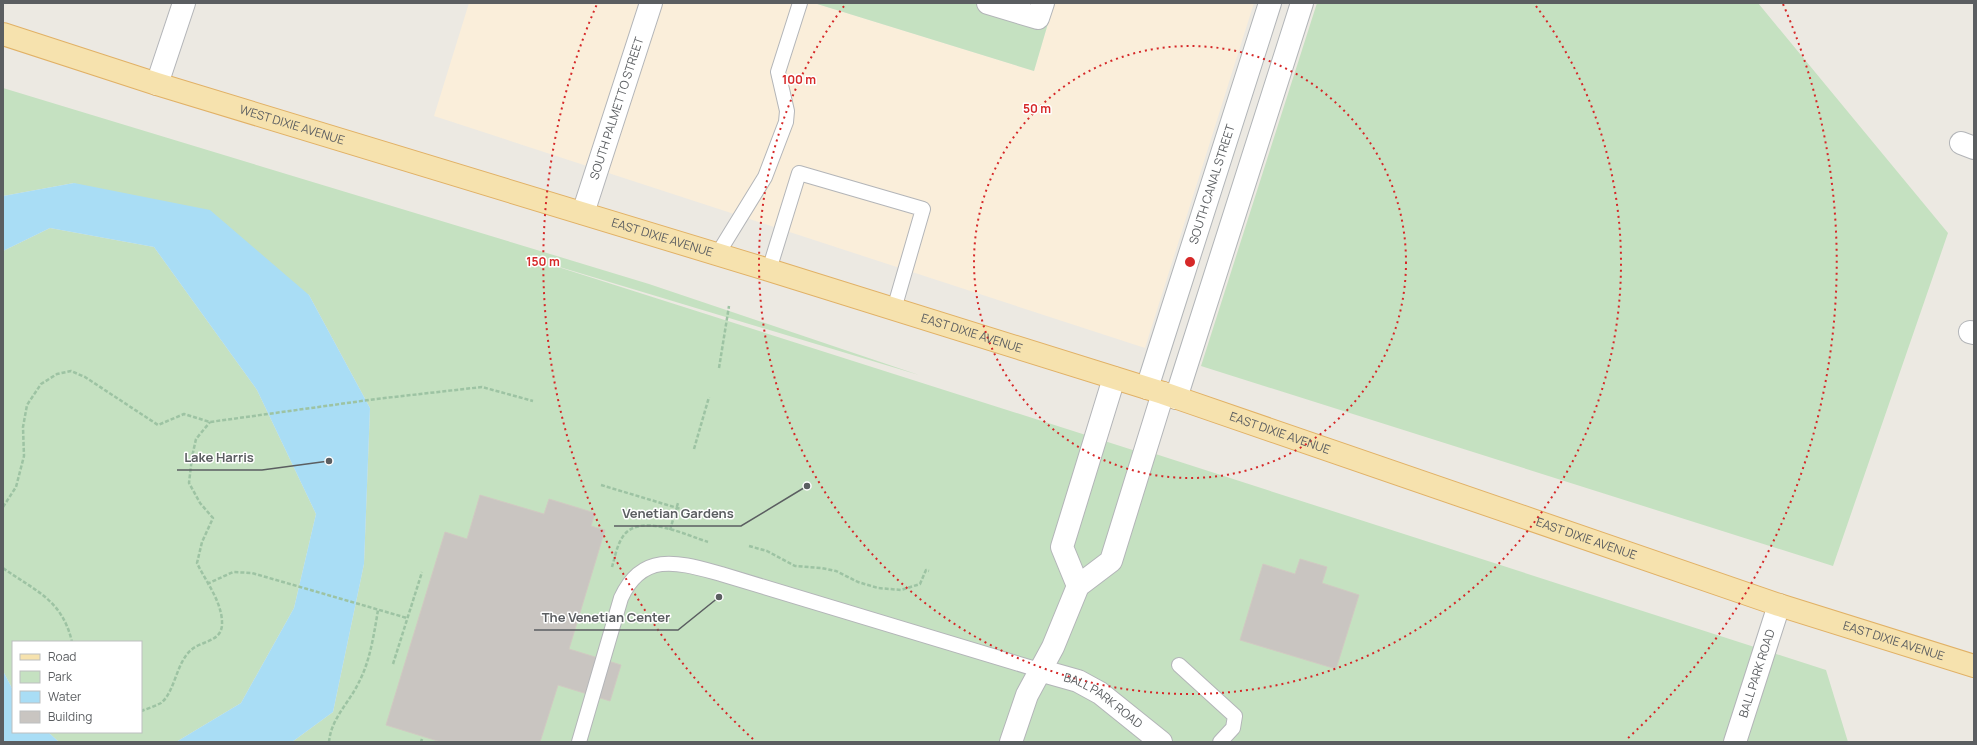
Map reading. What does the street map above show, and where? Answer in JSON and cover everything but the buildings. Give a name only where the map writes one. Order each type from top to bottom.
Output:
[{"type":"main road","name":"WEST DIXIE AVENUE","points":[[3,34],[157,84],[583,213]]},
{"type":"main road","name":"EAST DIXIE AVENUE","points":[[583,213],[1162,393],[1779,605],[1974,666]]},
{"type":"street","points":[[157,84],[184,3]]},
{"type":"street","name":"SOUTH PALMETTO STREET","points":[[583,213],[651,3]]},
{"type":"street","points":[[988,3],[1041,11]]},
{"type":"street","name":"SOUTH CANAL STREET","points":[[1162,393],[1270,3]]},
{"type":"street","points":[[1011,742],[1018,718],[1039,670],[1053,647],[1078,586],[1111,561],[1162,393],[1302,3]]},
{"type":"street","points":[[1078,586],[1062,547],[1114,378]]},
{"type":"street","name":"BALL PARK ROAD","points":[[1735,742],[1779,605]]},
{"type":"street","name":"BALL PARK ROAD","points":[[1039,670],[1078,681],[1100,693],[1161,742]]},
{"type":"lane","points":[[717,255],[765,178],[786,122],[787,111],[778,72],[800,3]]},
{"type":"lane","points":[[769,270],[799,173],[923,209],[894,309]]},
{"type":"lane","points":[[579,742],[621,598],[634,576],[646,568],[658,564],[691,566],[721,574],[1039,670]]},
{"type":"lane","points":[[1179,665],[1235,716],[1233,728],[1220,742]]},
{"type":"path","points":[[719,368],[729,306]]},
{"type":"path","points":[[3,507],[16,487],[24,456],[23,427],[27,405],[41,384],[56,374],[71,371],[85,377],[158,425],[184,414],[210,422],[244,416],[376,399],[482,387],[533,402]]},
{"type":"path","points":[[694,449],[710,397]]},
{"type":"path","points":[[142,711],[162,702],[174,682],[181,662],[191,649],[216,638],[222,626],[221,607],[207,584],[197,563],[202,542],[213,518],[200,503],[189,483],[196,439],[210,422]]},
{"type":"path","points":[[600,485],[694,513]]},
{"type":"path","points":[[670,530],[678,503]]},
{"type":"path","points":[[749,546],[767,551],[795,566],[836,571],[858,582],[888,589],[911,588],[920,584],[926,570],[929,571]]},
{"type":"path","points":[[3,568],[39,591],[58,608],[70,631],[72,641]]},
{"type":"path","points":[[207,584],[233,572],[252,573],[407,618]]},
{"type":"path","points":[[393,664],[422,572]]},
{"type":"path","points":[[329,742],[332,726],[358,685],[365,670],[378,610]]},
{"type":"shaded area","points":[[469,3],[814,3],[1034,71],[1054,3],[1254,3],[1145,348],[434,116]]},
{"type":"green space","points":[[814,3],[1054,3],[1034,71]]},
{"type":"green space","points":[[1317,3],[1758,3],[1948,233],[1833,566],[1201,366]]},
{"type":"green space","points":[[3,88],[649,284],[919,375],[533,259],[1139,452],[1140,449],[1826,670],[1848,742],[292,742],[333,712],[364,564],[370,408],[309,295],[74,183],[3,196]]},
{"type":"green space","points":[[50,228],[154,247],[257,390],[316,514],[294,608],[241,703],[176,742],[59,742],[49,733],[142,733],[142,641],[12,641],[12,688],[3,671],[3,251]]},
{"type":"water","points":[[74,183],[210,210],[309,295],[370,408],[364,564],[333,712],[292,742],[176,742],[241,703],[294,608],[316,514],[257,390],[154,247],[50,228],[3,251],[3,196]]},
{"type":"water","points":[[3,671],[12,688],[12,733],[49,733],[59,742],[3,742]]},
{"type":"place","name":"Lake Harris","points":[[329,461]]},
{"type":"place","name":"Venetian Gardens","points":[[807,486]]},
{"type":"place","name":"The Venetian Center","points":[[719,597]]}]
